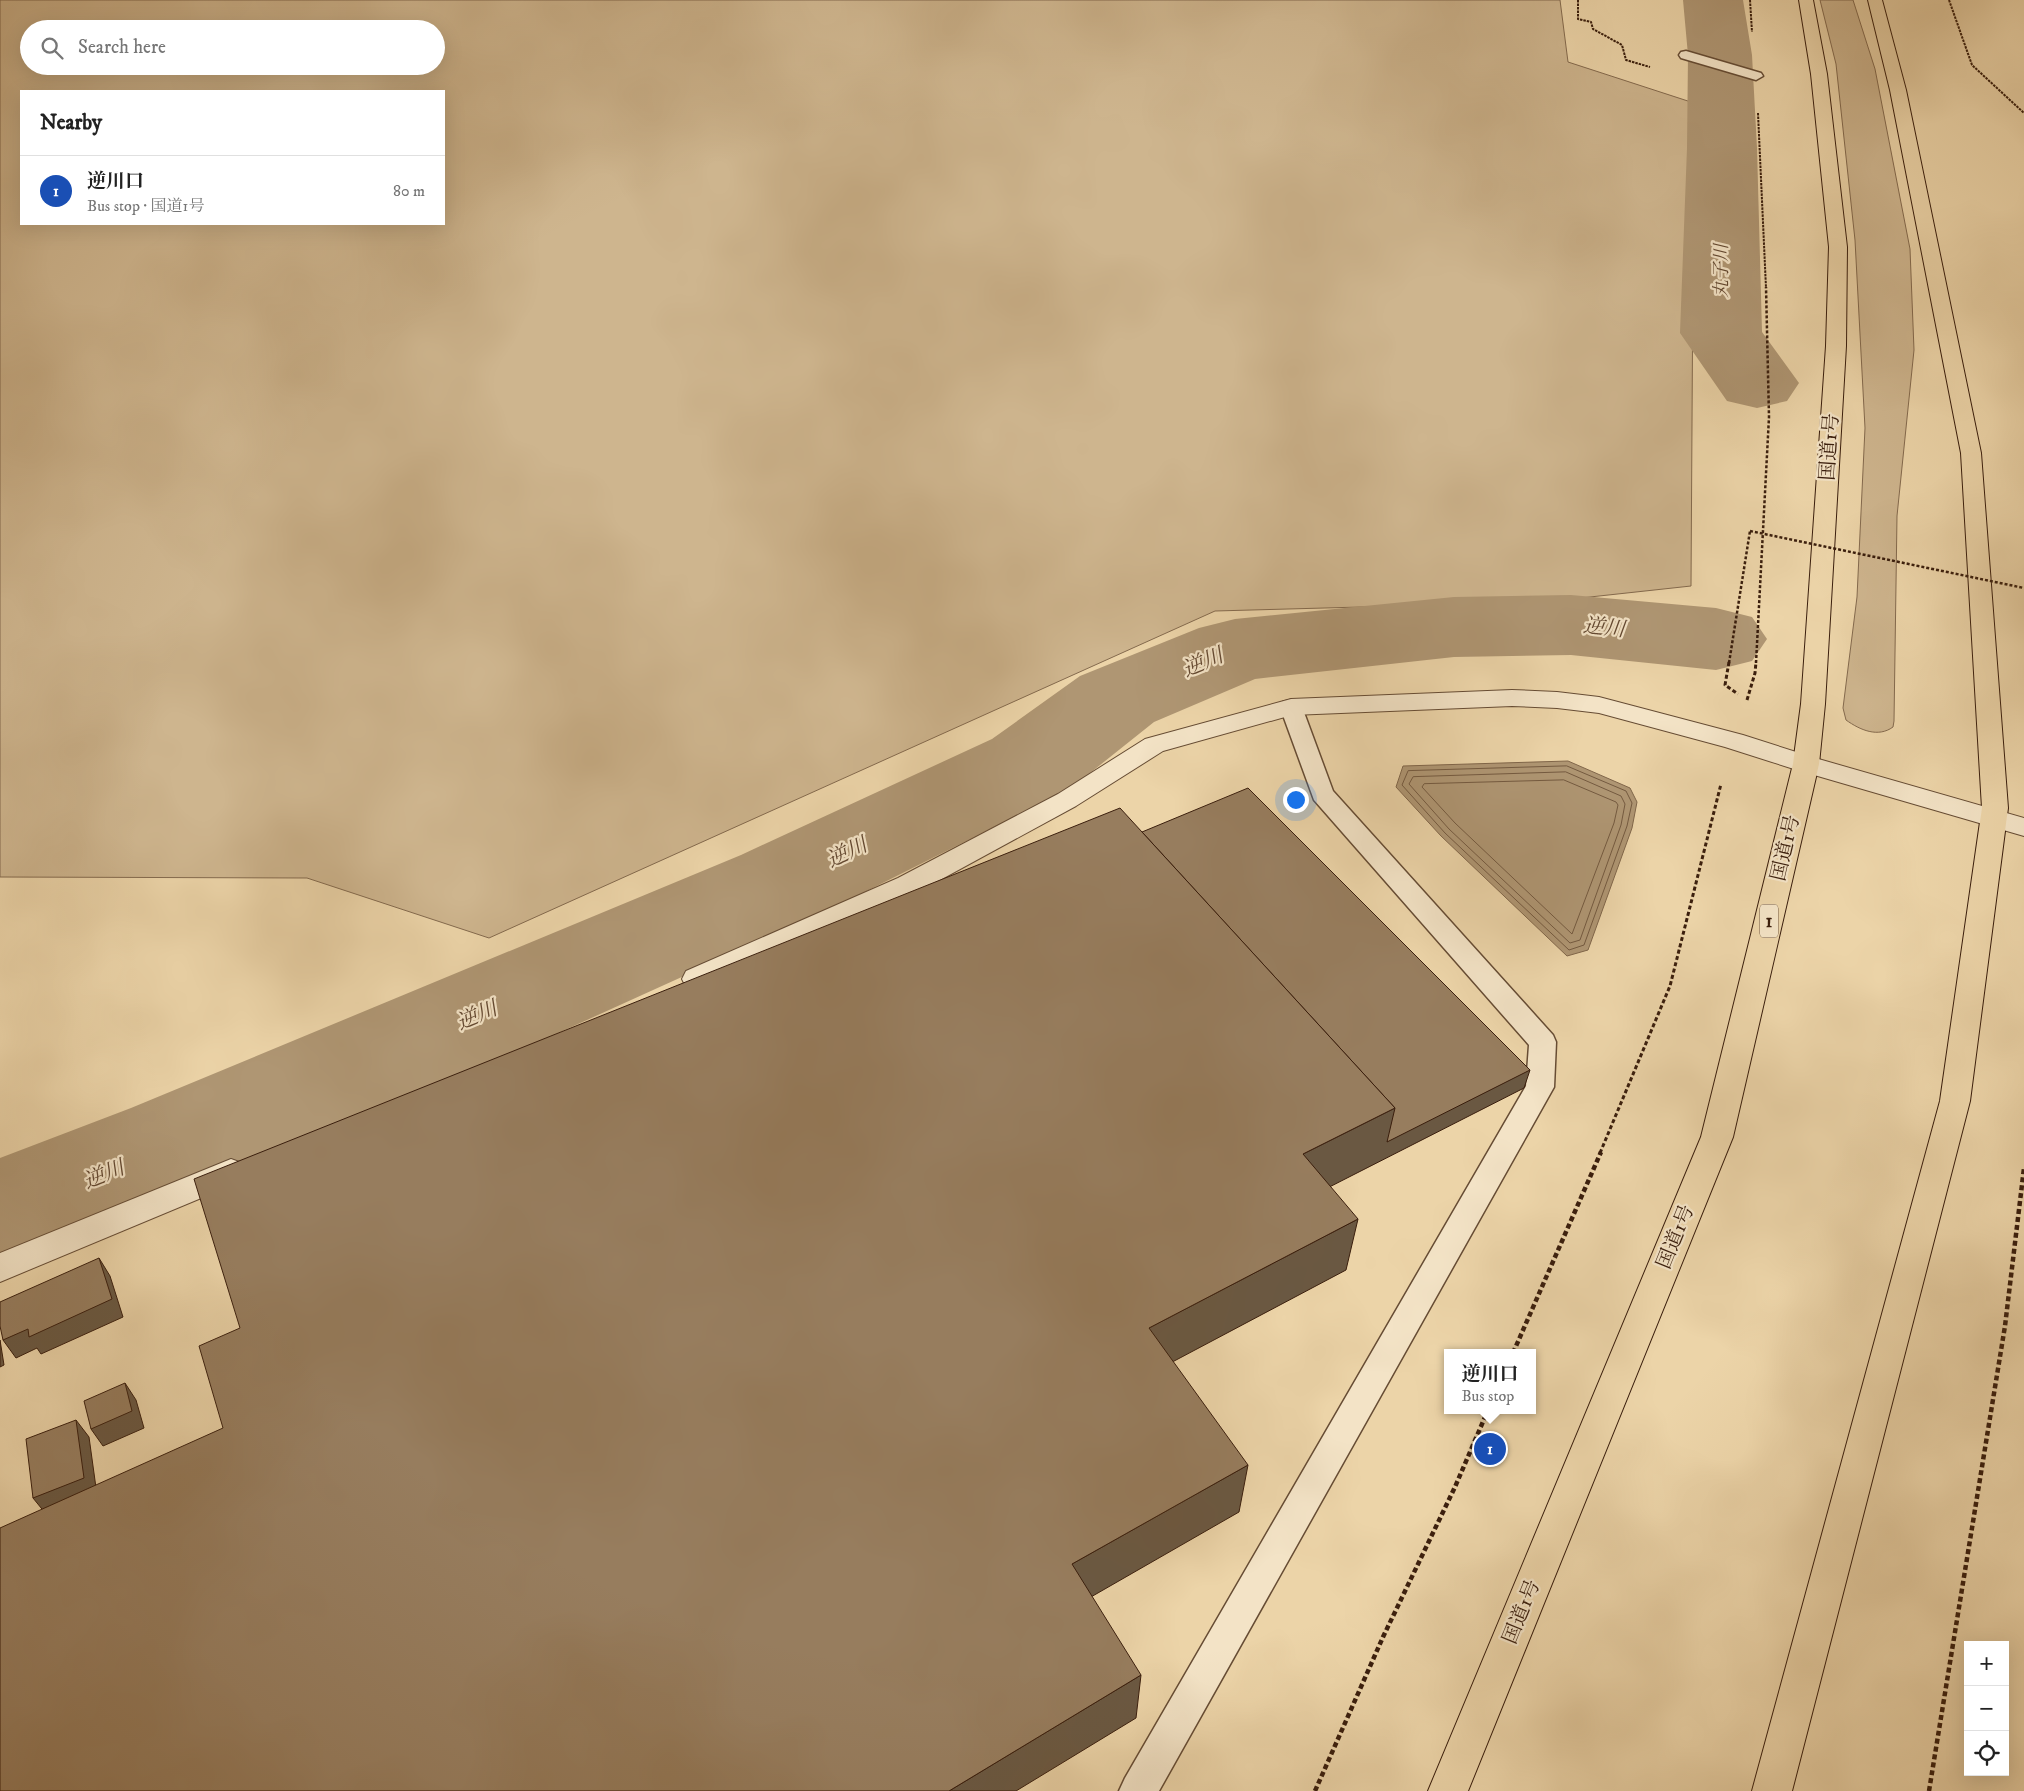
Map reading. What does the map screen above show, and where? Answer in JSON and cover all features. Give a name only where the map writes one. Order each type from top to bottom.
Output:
[{"type":"highway","name":"国道1号","points":[[1448,1791],[1717,1137],[1806,764],[1813,704],[1836,346],[1838,248],[1819,74],[1806,0]]},
{"type":"highway","points":[[1772,1791],[1955,1101],[1995,808],[1971,453],[1898,90],[1875,0]]},
{"type":"street","points":[[675,988],[908,885],[1067,800],[1154,745],[1291,707],[1512,698],[1557,700],[1599,705],[1734,740],[1806,764],[2024,827]]},
{"type":"street","points":[[0,1268],[255,1162]]},
{"type":"lane","points":[[1686,55],[1756,76]]},
{"type":"lane","points":[[1138,1791],[1540,1087],[1543,1042],[1322,794],[1291,707]]},
{"type":"path","points":[[1578,0],[1578,19],[1591,22],[1593,29],[1622,45],[1626,60],[1684,78],[1686,55]]},
{"type":"path","points":[[1949,0],[1972,65],[2024,113]]},
{"type":"path","points":[[1515,1349],[1614,1122],[1670,986],[1714,807],[1755,673],[1769,417],[1769,348],[1756,76]]},
{"type":"path","points":[[1725,685],[1750,531],[2024,588]]},
{"type":"path","points":[[1929,1791],[2005,1326],[2024,1168]]},
{"type":"path","points":[[1314,1791],[1383,1636],[1455,1487],[1486,1414]]},
{"type":"shaded area","points":[[0,0],[1560,0],[1568,62],[1694,103],[1691,586],[1544,602],[1215,611],[489,938],[307,878],[0,877]]},
{"type":"shaded area","points":[[1820,0],[1853,0],[1875,69],[1910,249],[1914,350],[1897,516],[1894,721],[1893,727],[1881,732],[1863,730],[1851,724],[1846,720],[1843,708],[1857,597],[1865,428],[1855,240],[1836,64]]},
{"type":"water","points":[[1568,761],[1630,788],[1637,802],[1632,828],[1588,950],[1567,956],[1441,836],[1396,787],[1403,766]]},
{"type":"building","points":[[1248,788],[1530,1070],[1387,1142],[1395,1108],[1142,832]]},
{"type":"building","points":[[1120,808],[1395,1108],[1303,1154],[1358,1219],[1149,1328],[1248,1465],[1072,1564],[1141,1675],[949,1791],[0,1791],[0,1528],[223,1428],[199,1346],[240,1328],[194,1179]]},
{"type":"building","points":[[99,1258],[112,1299],[29,1337],[28,1329],[3,1340],[0,1326],[0,1302]]},
{"type":"building","points":[[125,1383],[132,1411],[91,1429],[84,1401]]},
{"type":"building","points":[[76,1420],[84,1478],[33,1498],[26,1439]]},
{"type":"waterway","name":"丸子川","points":[[1713,0],[1720,55],[1722,148],[1721,333],[1757,383]]},
{"type":"waterway","name":"逆川","points":[[0,1217],[178,1146],[782,884],[1031,764],[1117,699],[1235,650],[1454,627],[1571,625],[1716,639]]},
{"type":"place","name":"逆川口","points":[[1490,1449]]}]
